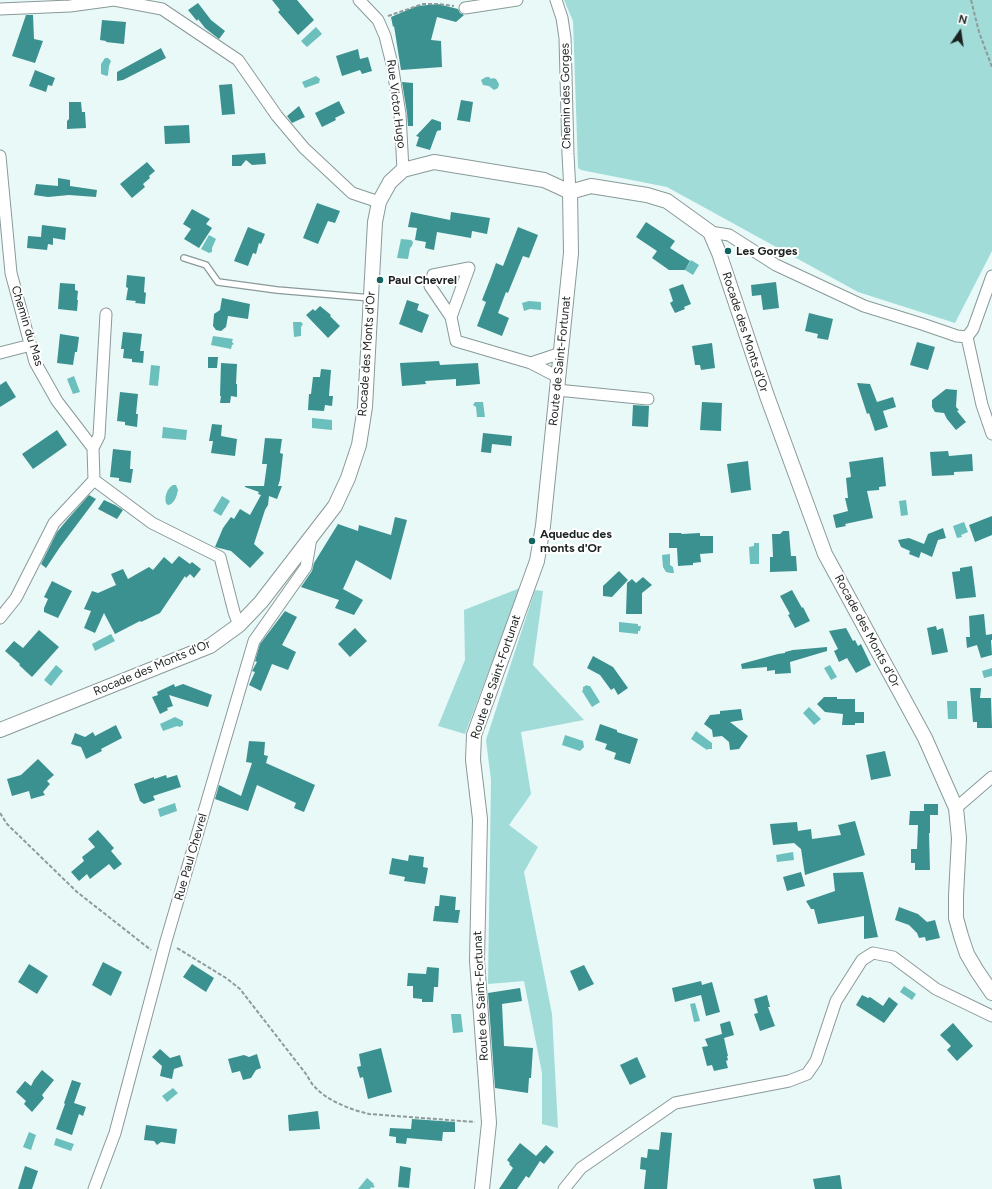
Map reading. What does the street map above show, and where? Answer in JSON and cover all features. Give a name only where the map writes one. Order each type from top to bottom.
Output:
[{"type":"street","points":[[0,9],[70,6],[114,0],[162,9],[238,60],[277,116],[304,148],[352,193],[379,202]]},
{"type":"street","name":"Rue Victor Hugo","points":[[359,0],[378,20],[385,36],[392,64],[400,114],[403,170]]},
{"type":"street","points":[[465,8],[517,0]]},
{"type":"street","name":"Chemin des Gorges","points":[[556,0],[562,18],[565,38],[570,192]]},
{"type":"street","name":"Chemin du Mas","points":[[0,156],[11,272],[35,362],[56,401],[93,448]]},
{"type":"street","points":[[403,170],[434,162],[544,180],[570,192]]},
{"type":"street","name":"Rocade des Monts d'Or","points":[[0,730],[210,646],[239,625],[261,602],[335,506],[348,478],[359,445],[365,407],[375,222],[379,202],[390,182],[403,170]]},
{"type":"street","name":"Rocade des Monts d'Or","points":[[570,192],[591,186],[654,197],[667,201],[710,232],[719,252],[767,396],[825,554],[925,738],[956,808],[959,838],[956,918],[960,936],[967,954],[992,993]]},
{"type":"street","name":"Route de Saint-Fortunat","points":[[482,1189],[488,1123],[477,961],[480,819],[473,760],[474,736],[536,561],[542,526],[571,253],[570,192]]},
{"type":"street","points":[[710,232],[729,235],[776,265],[864,306],[957,336],[967,337]]},
{"type":"street","points":[[992,276],[973,329],[967,337],[982,405],[992,434]]},
{"type":"street","points":[[0,618],[16,598],[54,523],[94,480],[93,448],[99,436],[106,314]]},
{"type":"street","points":[[452,317],[456,341],[531,364],[558,383],[648,399]]},
{"type":"street","points":[[0,353],[31,345]]},
{"type":"street","points":[[531,364],[561,353]]},
{"type":"street","points":[[94,480],[152,523],[220,557],[234,612],[239,625]]},
{"type":"street","name":"Rue Paul Chevrel","points":[[94,1189],[115,1133],[166,941],[254,641],[306,567],[311,537]]},
{"type":"street","points":[[956,808],[992,777]]},
{"type":"street","points":[[564,1189],[581,1168],[675,1104],[789,1081],[808,1074],[816,1061],[836,1001],[862,960],[873,953],[892,957],[936,989],[992,1016]]},
{"type":"lane","points":[[184,258],[206,265],[218,282],[277,290],[372,298]]},
{"type":"path","points":[[971,0],[979,32],[992,66]]},
{"type":"path","points":[[378,20],[423,4],[438,4],[465,8]]},
{"type":"path","points":[[0,813],[7,824],[77,892],[162,958]]},
{"type":"path","points":[[166,941],[226,978],[240,989],[306,1074],[314,1087],[326,1098],[360,1112],[369,1114],[488,1123]]},
{"type":"shaded area","points":[[564,0],[992,0],[992,251],[955,323],[858,292],[667,187],[581,170],[578,168],[573,21]]},
{"type":"shaded area","points":[[316,27],[322,34],[307,47],[301,41]]},
{"type":"shaded area","points":[[105,58],[108,58],[111,61],[107,76],[101,74],[101,64]]},
{"type":"shaded area","points":[[316,76],[320,79],[319,83],[305,88],[302,82]]},
{"type":"shaded area","points":[[486,77],[496,79],[499,84],[498,88],[494,90],[489,86],[483,85],[481,80]]},
{"type":"shaded area","points":[[209,235],[216,239],[212,252],[209,253],[201,249]]},
{"type":"shaded area","points":[[401,239],[411,240],[413,242],[408,259],[397,258]]},
{"type":"shaded area","points":[[691,260],[699,265],[693,275],[685,270]]},
{"type":"shaded area","points":[[529,301],[541,302],[541,310],[530,309],[524,311],[522,303]]},
{"type":"shaded area","points":[[293,322],[301,322],[303,324],[301,327],[301,336],[294,337]]},
{"type":"shaded area","points":[[213,336],[233,339],[232,342],[234,344],[232,345],[231,349],[211,345]]},
{"type":"shaded area","points":[[151,365],[160,366],[158,386],[149,385]]},
{"type":"shaded area","points":[[74,376],[80,392],[73,394],[67,379]]},
{"type":"shaded area","points":[[475,402],[483,402],[485,417],[477,417],[476,407],[473,405]]},
{"type":"shaded area","points":[[312,418],[332,420],[332,430],[312,428]]},
{"type":"shaded area","points":[[163,427],[187,430],[186,440],[162,438]]},
{"type":"shaded area","points":[[173,485],[176,485],[178,490],[176,498],[170,505],[168,505],[166,503],[167,492]]},
{"type":"shaded area","points":[[222,496],[230,501],[221,516],[213,511]]},
{"type":"shaded area","points":[[906,500],[908,515],[901,516],[899,501]]},
{"type":"shaded area","points":[[964,522],[968,532],[961,535],[962,537],[957,538],[953,526]]},
{"type":"shaded area","points":[[754,543],[759,543],[759,564],[750,564],[749,547],[754,546]]},
{"type":"shaded area","points":[[670,554],[670,565],[673,567],[674,573],[666,572],[663,567],[662,555]]},
{"type":"shaded area","points":[[520,588],[465,734],[438,726],[465,660],[464,610]]},
{"type":"shaded area","points":[[535,590],[543,591],[533,665],[584,720],[521,732],[531,794],[509,825],[538,847],[524,872],[552,1014],[558,1128],[542,1124],[542,1073],[524,981],[488,984],[491,780],[486,740]]},
{"type":"shaded area","points":[[619,622],[638,624],[638,626],[641,626],[640,631],[638,631],[638,634],[619,632]]},
{"type":"shaded area","points":[[111,634],[115,641],[95,651],[92,644]]},
{"type":"shaded area","points":[[56,665],[63,671],[51,686],[44,680]]},
{"type":"shaded area","points":[[830,665],[837,677],[831,680],[824,668]]},
{"type":"shaded area","points":[[992,668],[992,676],[984,678],[982,671]]},
{"type":"shaded area","points":[[587,685],[590,686],[600,702],[592,707],[582,691],[583,687]]},
{"type":"shaded area","points":[[947,701],[957,701],[957,719],[948,719]]},
{"type":"shaded area","points":[[809,707],[821,719],[814,725],[803,713]]},
{"type":"shaded area","points":[[175,717],[183,721],[183,725],[163,731],[160,724]]},
{"type":"shaded area","points":[[696,731],[712,743],[712,749],[707,750],[691,739]]},
{"type":"shaded area","points":[[565,735],[583,741],[584,747],[580,751],[562,745]]},
{"type":"shaded area","points":[[175,803],[177,811],[160,817],[158,809]]},
{"type":"shaded area","points":[[793,852],[794,860],[777,862],[776,855]]},
{"type":"shaded area","points":[[904,986],[916,994],[912,1000],[900,992]]},
{"type":"shaded area","points":[[695,1003],[700,1021],[694,1022],[690,1004]]},
{"type":"shaded area","points":[[451,1014],[461,1014],[463,1032],[453,1033]]},
{"type":"shaded area","points":[[173,1088],[178,1093],[167,1102],[162,1096]]},
{"type":"shaded area","points":[[29,1132],[36,1135],[31,1150],[23,1147]]},
{"type":"shaded area","points":[[56,1138],[74,1144],[71,1151],[54,1145]]},
{"type":"shaded area","points":[[367,1178],[375,1186],[373,1188],[371,1187],[370,1189],[358,1189]]},
{"type":"building","points":[[272,0],[297,0],[314,20],[298,35],[278,12],[280,10]]},
{"type":"building","points":[[198,3],[211,20],[225,31],[219,39],[205,28],[198,19],[197,21],[188,10]]},
{"type":"building","points":[[438,4],[458,9],[460,13],[464,15],[456,22],[437,17],[431,40],[441,41],[442,67],[401,70],[394,26],[393,27],[391,17],[417,6]]},
{"type":"building","points":[[26,15],[33,15],[34,39],[43,41],[35,63],[12,56]]},
{"type":"building","points":[[102,20],[126,22],[124,44],[100,40]]},
{"type":"building","points":[[161,48],[166,58],[123,80],[117,81],[117,72]]},
{"type":"building","points":[[358,49],[360,59],[368,57],[372,71],[362,74],[360,70],[342,76],[336,56]]},
{"type":"building","points":[[35,70],[55,78],[52,86],[48,85],[46,92],[29,86]]},
{"type":"building","points":[[402,82],[413,83],[413,126],[408,126]]},
{"type":"building","points":[[232,84],[235,114],[222,115],[219,85]]},
{"type":"building","points":[[461,100],[473,102],[470,122],[457,120]]},
{"type":"building","points":[[339,101],[345,113],[335,118],[336,120],[322,127],[315,113]]},
{"type":"building","points":[[69,102],[81,102],[82,112],[85,112],[86,128],[67,129],[67,121],[69,119]]},
{"type":"building","points":[[299,106],[305,117],[292,123],[287,116]]},
{"type":"building","points":[[432,119],[441,122],[441,130],[437,131],[430,150],[416,146],[419,137],[416,136]]},
{"type":"building","points":[[189,125],[190,143],[165,144],[164,126]]},
{"type":"building","points":[[265,153],[266,164],[252,165],[246,160],[241,166],[232,166],[232,155]]},
{"type":"building","points":[[147,162],[155,171],[143,184],[145,187],[132,198],[120,184]]},
{"type":"building","points":[[58,178],[70,180],[70,186],[97,190],[96,197],[69,195],[48,197],[34,195],[36,184],[58,186]]},
{"type":"building","points":[[317,203],[340,211],[335,223],[328,221],[318,244],[303,238]]},
{"type":"building","points":[[192,209],[210,219],[206,224],[212,228],[199,248],[184,239],[191,229],[183,224]]},
{"type":"building","points":[[411,212],[450,220],[451,212],[490,218],[487,234],[472,231],[471,238],[437,232],[434,250],[425,248],[426,242],[415,240],[417,228],[408,227]]},
{"type":"building","points":[[646,222],[675,241],[670,248],[690,261],[685,270],[669,270],[652,258],[657,251],[636,237]]},
{"type":"building","points":[[42,225],[66,228],[65,240],[53,238],[53,245],[48,244],[47,250],[27,248],[28,236],[41,237]]},
{"type":"building","points":[[248,227],[265,234],[261,244],[259,243],[256,254],[253,253],[248,266],[234,261]]},
{"type":"building","points":[[518,227],[538,235],[529,258],[523,256],[498,313],[509,318],[502,336],[477,326],[486,302],[482,300],[496,263],[503,266]]},
{"type":"building","points":[[127,275],[145,277],[145,304],[126,300],[128,288],[126,287]]},
{"type":"building","points":[[776,282],[779,308],[763,310],[761,295],[752,296],[751,285]]},
{"type":"building","points":[[60,283],[75,284],[75,290],[78,291],[77,311],[58,309]]},
{"type":"building","points":[[683,284],[691,304],[684,307],[685,309],[675,313],[670,303],[673,301],[669,289]]},
{"type":"building","points":[[222,298],[250,304],[248,319],[228,316],[226,327],[221,331],[216,330],[213,326],[214,314],[220,310]]},
{"type":"building","points":[[407,300],[419,304],[417,310],[429,315],[422,333],[399,324]]},
{"type":"building","points":[[320,306],[331,315],[330,316],[340,326],[328,338],[306,315],[313,309],[315,311]]},
{"type":"building","points":[[809,313],[833,319],[828,340],[817,338],[818,334],[805,331]]},
{"type":"building","points":[[123,332],[142,334],[140,351],[144,351],[143,363],[132,362],[132,359],[123,358],[124,349],[121,349]]},
{"type":"building","points":[[60,334],[79,337],[73,365],[57,363]]},
{"type":"building","points":[[917,342],[935,347],[928,370],[910,365]]},
{"type":"building","points":[[712,343],[715,368],[701,370],[700,365],[695,365],[692,346]]},
{"type":"building","points":[[208,357],[218,357],[217,368],[208,368]]},
{"type":"building","points":[[439,361],[440,365],[478,363],[480,384],[456,386],[456,379],[425,381],[426,384],[402,386],[400,363]]},
{"type":"building","points":[[221,363],[237,364],[237,397],[231,396],[230,403],[220,403]]},
{"type":"building","points":[[321,369],[331,370],[329,396],[333,396],[332,406],[325,405],[324,411],[308,410],[309,394],[311,394],[313,377],[320,377]]},
{"type":"building","points":[[6,381],[16,397],[0,407],[0,385]]},
{"type":"building","points":[[857,383],[870,384],[877,402],[893,397],[896,407],[883,411],[888,427],[875,431],[869,413],[867,414]]},
{"type":"building","points":[[946,389],[957,390],[956,407],[959,410],[957,411],[966,422],[956,430],[944,413],[935,412],[932,407],[932,400]]},
{"type":"building","points":[[120,392],[138,394],[136,414],[138,414],[137,427],[125,425],[125,422],[117,421]]},
{"type":"building","points":[[702,402],[722,403],[721,431],[700,430]]},
{"type":"building","points":[[633,405],[649,406],[648,427],[632,426]]},
{"type":"building","points":[[212,424],[222,425],[221,436],[237,439],[235,456],[211,453],[213,441],[209,441]]},
{"type":"building","points":[[57,430],[67,445],[33,469],[22,454]]},
{"type":"building","points":[[483,433],[512,436],[511,446],[492,444],[491,453],[481,452]]},
{"type":"building","points":[[265,438],[282,439],[280,453],[283,454],[278,486],[282,486],[277,499],[269,496],[268,505],[254,544],[264,553],[250,568],[231,551],[215,547],[223,528],[231,517],[234,519],[240,509],[250,515],[261,495],[258,494],[259,492],[245,486],[264,486],[267,464],[262,464]]},
{"type":"building","points":[[113,449],[131,451],[130,469],[133,469],[131,483],[119,481],[119,478],[110,477]]},
{"type":"building","points":[[948,451],[949,456],[972,454],[973,471],[954,472],[954,475],[932,476],[930,452]]},
{"type":"building","points":[[883,457],[886,486],[879,487],[879,490],[867,491],[873,518],[845,524],[846,526],[836,528],[833,515],[848,511],[845,498],[848,498],[846,478],[851,477],[849,462]]},
{"type":"building","points":[[748,461],[751,490],[731,493],[727,464]]},
{"type":"building","points":[[89,495],[96,499],[46,568],[41,564],[57,532]]},
{"type":"building","points":[[104,500],[123,510],[117,519],[98,509]]},
{"type":"building","points":[[992,516],[992,535],[975,542],[969,525]]},
{"type":"building","points":[[395,517],[407,520],[391,580],[356,560],[343,589],[363,600],[354,615],[335,608],[339,600],[301,587],[312,571],[314,563],[338,524],[358,531],[359,525],[391,535]]},
{"type":"building","points":[[943,528],[946,538],[938,540],[932,557],[921,552],[919,558],[909,554],[910,551],[901,547],[898,540],[909,538],[924,544],[928,534]]},
{"type":"building","points":[[783,531],[789,531],[791,556],[796,556],[797,571],[770,572],[770,557],[773,557],[772,534],[780,534]]},
{"type":"building","points":[[669,533],[700,533],[700,536],[713,536],[713,553],[700,554],[701,562],[693,563],[693,565],[678,566],[677,548],[669,548]]},
{"type":"building","points":[[179,556],[190,564],[192,562],[201,569],[194,578],[190,574],[186,578],[185,576],[160,613],[141,622],[140,621],[115,634],[104,613],[95,633],[84,628],[91,611],[84,609],[92,591],[98,593],[116,585],[111,574],[123,569],[128,579],[149,567],[153,570],[164,557],[172,564]]},
{"type":"building","points":[[972,566],[976,597],[956,599],[952,572],[960,571],[960,568]]},
{"type":"building","points":[[619,571],[628,580],[612,597],[603,596],[603,586]]},
{"type":"building","points":[[643,577],[652,585],[642,593],[642,614],[626,614],[627,583],[632,579],[636,583]]},
{"type":"building","points":[[52,581],[72,591],[58,618],[44,612],[48,599],[44,597]]},
{"type":"building","points":[[792,590],[810,621],[795,628],[788,615],[790,614],[780,596]]},
{"type":"building","points":[[285,611],[297,617],[282,645],[296,652],[288,670],[272,664],[261,691],[249,685],[255,672],[252,671],[257,662],[255,661],[260,644]]},
{"type":"building","points":[[984,614],[986,635],[992,634],[992,655],[981,658],[977,645],[967,648],[966,637],[970,637],[969,616]]},
{"type":"building","points":[[936,626],[937,630],[943,628],[948,652],[932,655],[927,628]]},
{"type":"building","points":[[355,628],[367,641],[350,657],[338,644]]},
{"type":"building","points":[[846,628],[853,641],[855,640],[858,646],[861,644],[871,665],[856,673],[847,658],[839,662],[834,651],[838,649],[829,631]]},
{"type":"building","points":[[39,630],[59,647],[32,677],[5,651],[14,641],[23,648]]},
{"type":"building","points":[[827,647],[827,651],[790,662],[791,673],[775,674],[775,670],[767,671],[767,667],[742,669],[741,664],[785,652]]},
{"type":"building","points":[[593,656],[613,667],[628,688],[618,695],[614,688],[611,690],[600,675],[587,668]]},
{"type":"building","points":[[174,684],[175,687],[183,684],[212,695],[208,707],[169,695],[173,706],[167,708],[168,710],[160,714],[152,697],[158,695],[157,692]]},
{"type":"building","points":[[970,688],[981,688],[980,698],[991,698],[992,728],[977,728],[977,722],[973,722]]},
{"type":"building","points":[[824,697],[855,699],[855,712],[864,712],[864,723],[842,725],[843,714],[825,712],[817,704]]},
{"type":"building","points":[[741,709],[743,720],[730,722],[748,736],[739,749],[730,750],[729,742],[722,736],[713,737],[712,730],[704,724],[710,715],[720,714],[720,711]]},
{"type":"building","points":[[600,724],[638,739],[630,764],[614,759],[616,753],[605,749],[607,744],[595,740]]},
{"type":"building","points":[[116,725],[122,738],[86,759],[81,747],[71,744],[75,733],[85,737],[93,732],[95,736]]},
{"type":"building","points":[[249,741],[265,742],[264,755],[268,756],[266,763],[315,785],[304,812],[294,808],[296,803],[257,785],[248,811],[215,799],[219,785],[241,796],[252,763],[246,762]]},
{"type":"building","points":[[885,751],[891,776],[871,780],[866,755]]},
{"type":"building","points":[[38,759],[54,775],[47,781],[50,784],[43,792],[45,795],[31,799],[29,791],[12,796],[7,779],[21,775]]},
{"type":"building","points":[[166,775],[167,778],[177,775],[181,787],[153,796],[155,800],[144,804],[140,801],[134,784],[154,777],[154,779]]},
{"type":"building","points":[[924,804],[938,804],[938,815],[930,815],[930,870],[915,870],[915,863],[911,863],[911,849],[917,849],[918,825],[909,825],[910,811],[924,811]]},
{"type":"building","points":[[855,821],[865,855],[805,875],[801,849],[794,843],[773,845],[770,824],[797,822],[798,831],[811,829],[812,839],[841,835],[838,825]]},
{"type":"building","points":[[98,830],[114,848],[111,851],[122,864],[114,870],[109,864],[90,879],[87,874],[79,881],[71,872],[84,861],[82,857],[95,847],[88,839]]},
{"type":"building","points":[[409,855],[424,857],[423,867],[428,868],[425,884],[404,881],[405,877],[389,874],[392,858],[408,861]]},
{"type":"building","points":[[801,872],[805,886],[787,891],[783,877]]},
{"type":"building","points":[[863,872],[878,937],[864,939],[864,916],[818,924],[814,909],[811,909],[806,901],[835,891],[833,873]]},
{"type":"building","points":[[440,895],[456,897],[455,910],[460,910],[458,923],[433,921],[435,906],[439,906]]},
{"type":"building","points":[[899,907],[918,914],[927,922],[935,920],[940,938],[926,941],[925,937],[919,938],[917,933],[909,925],[895,920]]},
{"type":"building","points":[[103,962],[122,972],[111,996],[92,985]]},
{"type":"building","points":[[29,964],[48,976],[37,994],[18,982]]},
{"type":"building","points":[[192,964],[214,978],[206,992],[183,977]]},
{"type":"building","points":[[584,965],[594,984],[579,991],[570,971]]},
{"type":"building","points":[[427,967],[439,968],[438,987],[434,987],[433,1002],[422,1002],[422,999],[413,998],[413,986],[407,986],[408,973],[426,974]]},
{"type":"building","points":[[701,981],[702,985],[712,982],[720,1012],[706,1016],[701,995],[675,1002],[672,988]]},
{"type":"building","points":[[520,988],[522,1001],[502,1004],[504,1046],[533,1048],[531,1078],[529,1078],[528,1093],[495,1088],[488,993]]},
{"type":"building","points":[[767,995],[770,1007],[768,1007],[775,1026],[760,1031],[754,1014],[758,1013],[754,999]]},
{"type":"building","points":[[862,995],[868,998],[870,997],[883,1006],[889,997],[898,1004],[884,1023],[856,1005]]},
{"type":"building","points":[[730,1021],[734,1035],[724,1038],[728,1056],[728,1060],[726,1061],[728,1068],[714,1071],[712,1065],[707,1066],[702,1047],[708,1046],[705,1039],[722,1034],[720,1024]]},
{"type":"building","points":[[953,1023],[973,1046],[957,1061],[947,1050],[951,1046],[940,1035]]},
{"type":"building","points":[[381,1048],[392,1092],[368,1099],[363,1077],[360,1078],[357,1067],[361,1066],[359,1054]]},
{"type":"building","points":[[160,1049],[170,1058],[180,1055],[183,1066],[174,1069],[172,1079],[160,1076],[162,1066],[152,1057]]},
{"type":"building","points":[[257,1054],[261,1068],[256,1070],[251,1078],[243,1080],[240,1071],[232,1073],[228,1059],[244,1055],[249,1057]]},
{"type":"building","points":[[637,1057],[646,1077],[630,1085],[620,1065]]},
{"type":"building","points":[[42,1070],[54,1080],[42,1095],[44,1098],[32,1112],[24,1104],[26,1101],[16,1092],[25,1081],[31,1086]]},
{"type":"building","points":[[72,1080],[81,1083],[74,1103],[86,1107],[83,1116],[79,1114],[72,1135],[56,1129]]},
{"type":"building","points":[[318,1111],[320,1129],[289,1131],[288,1115]]},
{"type":"building","points":[[412,1119],[455,1122],[455,1132],[443,1132],[442,1141],[407,1138],[406,1144],[396,1143],[396,1137],[389,1136],[390,1128],[411,1129]]},
{"type":"building","points":[[146,1125],[177,1129],[175,1144],[161,1142],[157,1145],[154,1141],[144,1140]]},
{"type":"building","points":[[661,1132],[672,1133],[667,1189],[644,1189],[646,1170],[640,1169],[641,1157],[647,1158],[648,1149],[659,1150]]},
{"type":"building","points":[[520,1143],[536,1156],[546,1145],[554,1152],[544,1164],[540,1161],[529,1178],[526,1176],[517,1189],[499,1189],[513,1168],[507,1160]]},
{"type":"building","points":[[25,1166],[38,1171],[32,1189],[18,1189]]},
{"type":"building","points":[[400,1166],[411,1168],[409,1188],[398,1187]]},
{"type":"building","points":[[840,1175],[842,1189],[815,1189],[813,1179]]},
{"type":"place","name":"Les Gorges","points":[[728,251]]},
{"type":"place","name":"Paul Chevrel","points":[[380,280]]},
{"type":"place","name":"Aqueduc des monts d'Or","points":[[532,541]]}]
